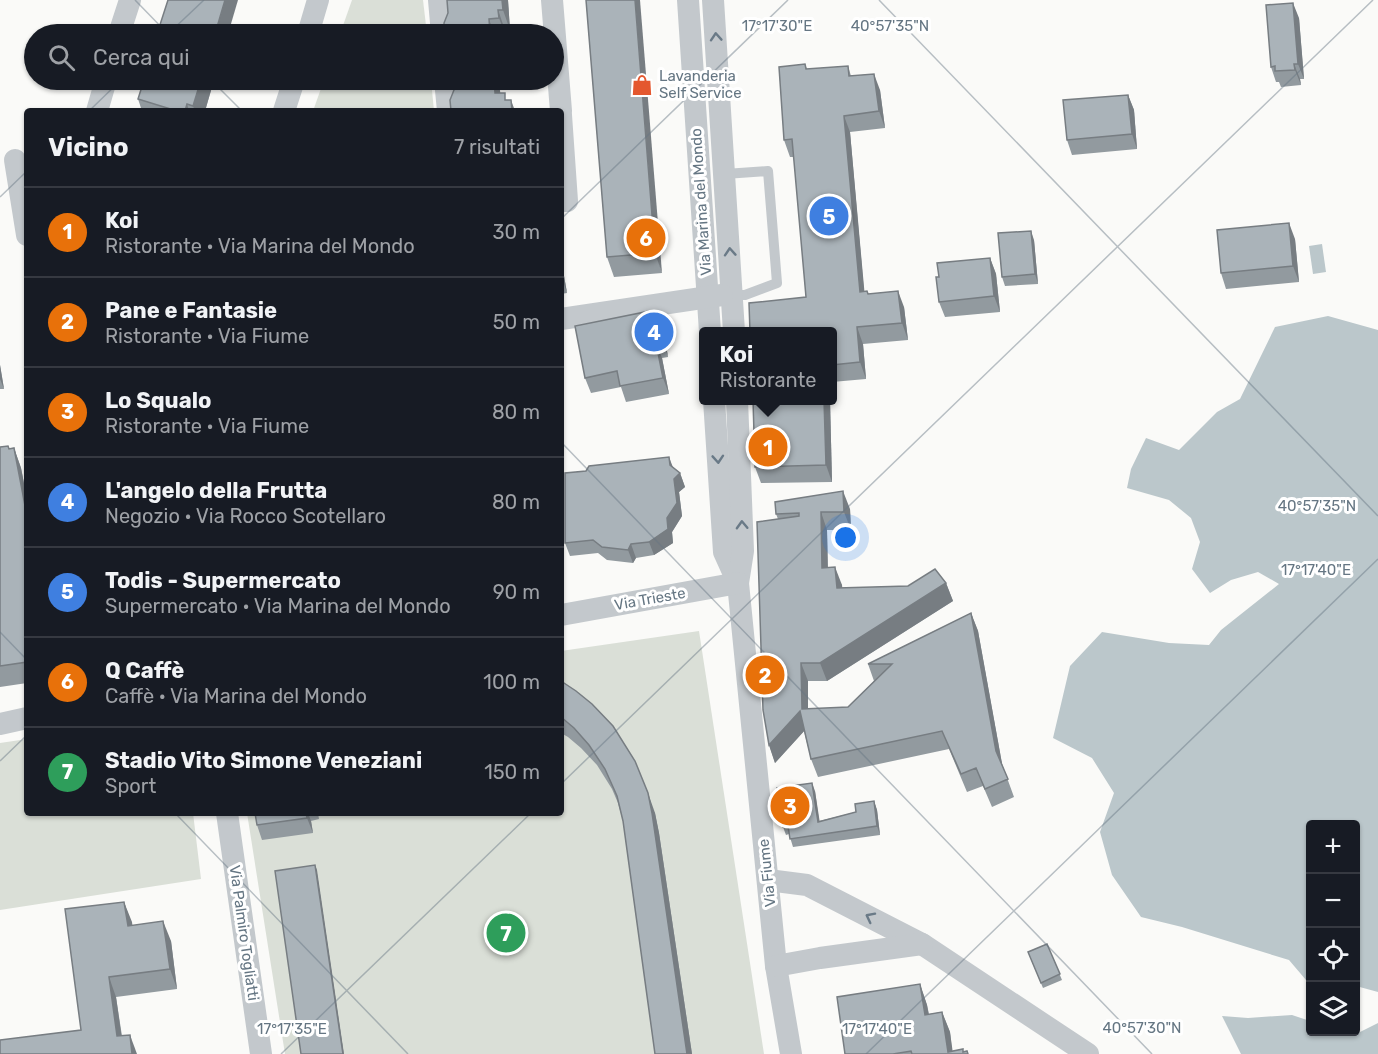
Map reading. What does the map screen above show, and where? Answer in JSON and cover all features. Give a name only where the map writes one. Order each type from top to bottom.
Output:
[{"type":"street","points":[[123,24],[130,0]]},
{"type":"street","points":[[311,24],[318,0]]},
{"type":"street","points":[[439,0],[441,24]]},
{"type":"street","points":[[552,0],[554,24]]},
{"type":"street","name":"Via Marina del Mondo","points":[[688,0],[710,327]]},
{"type":"street","name":"Via Marina del Mondo","points":[[713,0],[734,327]]},
{"type":"street","points":[[99,108],[103,90]]},
{"type":"street","points":[[286,108],[291,90]]},
{"type":"street","points":[[447,90],[448,108]]},
{"type":"street","points":[[559,90],[561,108]]},
{"type":"street","points":[[564,157],[567,201],[564,201]]},
{"type":"street","points":[[14,160],[24,218]]},
{"type":"street","points":[[564,319],[733,295]]},
{"type":"street","points":[[714,405],[724,552],[738,583]]},
{"type":"street","points":[[737,405],[743,551],[738,583]]},
{"type":"street","name":"Via Trieste","points":[[564,614],[738,583]]},
{"type":"street","name":"Via Fiume","points":[[738,583],[776,966],[791,1054]]},
{"type":"street","points":[[0,724],[24,719]]},
{"type":"street","name":"Via Palmiro Togliatti","points":[[227,816],[261,1054]]},
{"type":"street","points":[[768,880],[807,885],[922,944],[1088,1054]]},
{"type":"street","points":[[776,966],[820,957],[922,944]]},
{"type":"lane","points":[[725,174],[768,171],[777,283],[746,295],[733,295]]},
{"type":"shaded area","points":[[352,0],[423,0],[426,24],[344,24]]},
{"type":"shaded area","points":[[320,90],[432,90],[434,108],[314,108]]},
{"type":"shaded area","points":[[1322,244],[1326,272],[1313,274],[1309,246]]},
{"type":"shaded area","points":[[1328,316],[1378,330],[1378,992],[1360,987],[1360,820],[1306,820],[1306,980],[1289,960],[1182,927],[1141,917],[1112,875],[1100,832],[1114,793],[1092,758],[1053,738],[1070,666],[1102,632],[1169,643],[1209,645],[1221,630],[1279,584],[1258,572],[1231,580],[1210,593],[1192,569],[1200,542],[1191,518],[1169,500],[1127,488],[1131,469],[1146,438],[1179,450],[1217,412],[1240,399],[1275,327]]},
{"type":"shaded area","points":[[699,631],[764,1054],[285,1054],[247,816],[564,816],[564,651]]},
{"type":"shaded area","points":[[24,739],[24,816],[193,816],[201,879],[0,910],[0,743]]},
{"type":"shaded area","points":[[1292,1015],[1306,1020],[1306,1036],[1360,1036],[1360,1032],[1378,1023],[1378,1054],[1241,1054],[1222,1016],[1248,1018]]},
{"type":"building","points":[[168,0],[225,0],[218,24],[160,24]]},
{"type":"building","points":[[447,0],[502,0],[503,10],[498,10],[499,18],[489,19],[489,24],[444,24],[448,13]]},
{"type":"building","points":[[586,0],[635,0],[655,253],[607,257]]},
{"type":"building","points":[[1293,3],[1298,64],[1294,64],[1295,70],[1275,71],[1275,66],[1271,67],[1266,5]]},
{"type":"building","points":[[805,64],[806,69],[848,66],[849,76],[874,74],[879,111],[844,116],[860,292],[867,291],[868,294],[898,291],[902,323],[857,327],[860,362],[837,364],[837,327],[750,327],[749,303],[806,297],[792,139],[784,140],[779,67]]},
{"type":"building","points":[[141,90],[198,90],[193,106],[187,104],[186,108],[167,108],[138,99]]},
{"type":"building","points":[[454,90],[495,90],[495,93],[505,93],[505,100],[511,100],[512,108],[451,108],[450,100]]},
{"type":"building","points":[[1128,95],[1132,134],[1067,140],[1063,100]]},
{"type":"building","points":[[1289,223],[1293,266],[1221,273],[1217,230]]},
{"type":"building","points":[[1031,231],[1035,274],[1002,277],[998,233]]},
{"type":"building","points":[[990,258],[994,296],[939,302],[937,263]]},
{"type":"building","points":[[650,311],[653,325],[659,324],[663,341],[656,343],[663,378],[620,386],[617,371],[585,378],[575,326]]},
{"type":"building","points":[[753,405],[824,405],[826,465],[755,467]]},
{"type":"building","points":[[0,447],[14,448],[24,500],[24,662],[0,666]]},
{"type":"building","points":[[669,457],[670,465],[680,473],[674,479],[677,503],[667,518],[668,529],[649,542],[631,544],[628,550],[602,547],[593,540],[565,543],[565,473],[586,471],[589,466]]},
{"type":"building","points":[[843,491],[844,512],[821,512],[822,568],[835,567],[837,588],[908,586],[935,569],[946,583],[820,663],[801,663],[802,709],[848,707],[892,664],[868,664],[971,613],[996,751],[1008,779],[985,789],[976,768],[961,774],[942,731],[811,759],[800,711],[769,745],[763,710],[757,522],[799,516],[799,513],[776,514],[775,502]]},
{"type":"building","points":[[564,683],[592,704],[613,726],[635,761],[648,793],[687,1054],[655,1054],[623,821],[617,796],[605,769],[574,728],[564,720]]},
{"type":"building","points":[[812,783],[818,822],[856,812],[855,804],[874,801],[877,826],[790,839],[788,826],[783,827],[777,788]]},
{"type":"building","points":[[256,816],[307,816],[307,818],[257,825]]},
{"type":"building","points":[[315,865],[343,1054],[301,1054],[275,871]]},
{"type":"building","points":[[124,902],[128,926],[163,921],[170,969],[109,977],[117,1036],[130,1035],[132,1054],[0,1054],[0,1040],[81,1030],[65,909]]},
{"type":"building","points":[[1047,944],[1060,974],[1041,983],[1028,952]]},
{"type":"building","points":[[920,984],[925,1015],[942,1012],[948,1052],[963,1049],[963,1052],[967,1051],[968,1054],[912,1054],[911,1051],[893,1054],[845,1054],[837,997]]},
{"type":"place","name":"Lavanderia Self Service","points":[[642,85]]},
{"type":"place","name":"Todis - Supermercato","points":[[829,216]]},
{"type":"place","name":"Q Caffè","points":[[646,238]]},
{"type":"place","name":"L'angelo della Frutta","points":[[654,332]]},
{"type":"place","name":"Koi","points":[[768,447]]},
{"type":"place","name":"Pane e Fantasie","points":[[765,675]]},
{"type":"place","name":"Lo Squalo","points":[[790,806]]},
{"type":"place","name":"Stadio Vito Simone Veneziani","points":[[506,933]]}]
